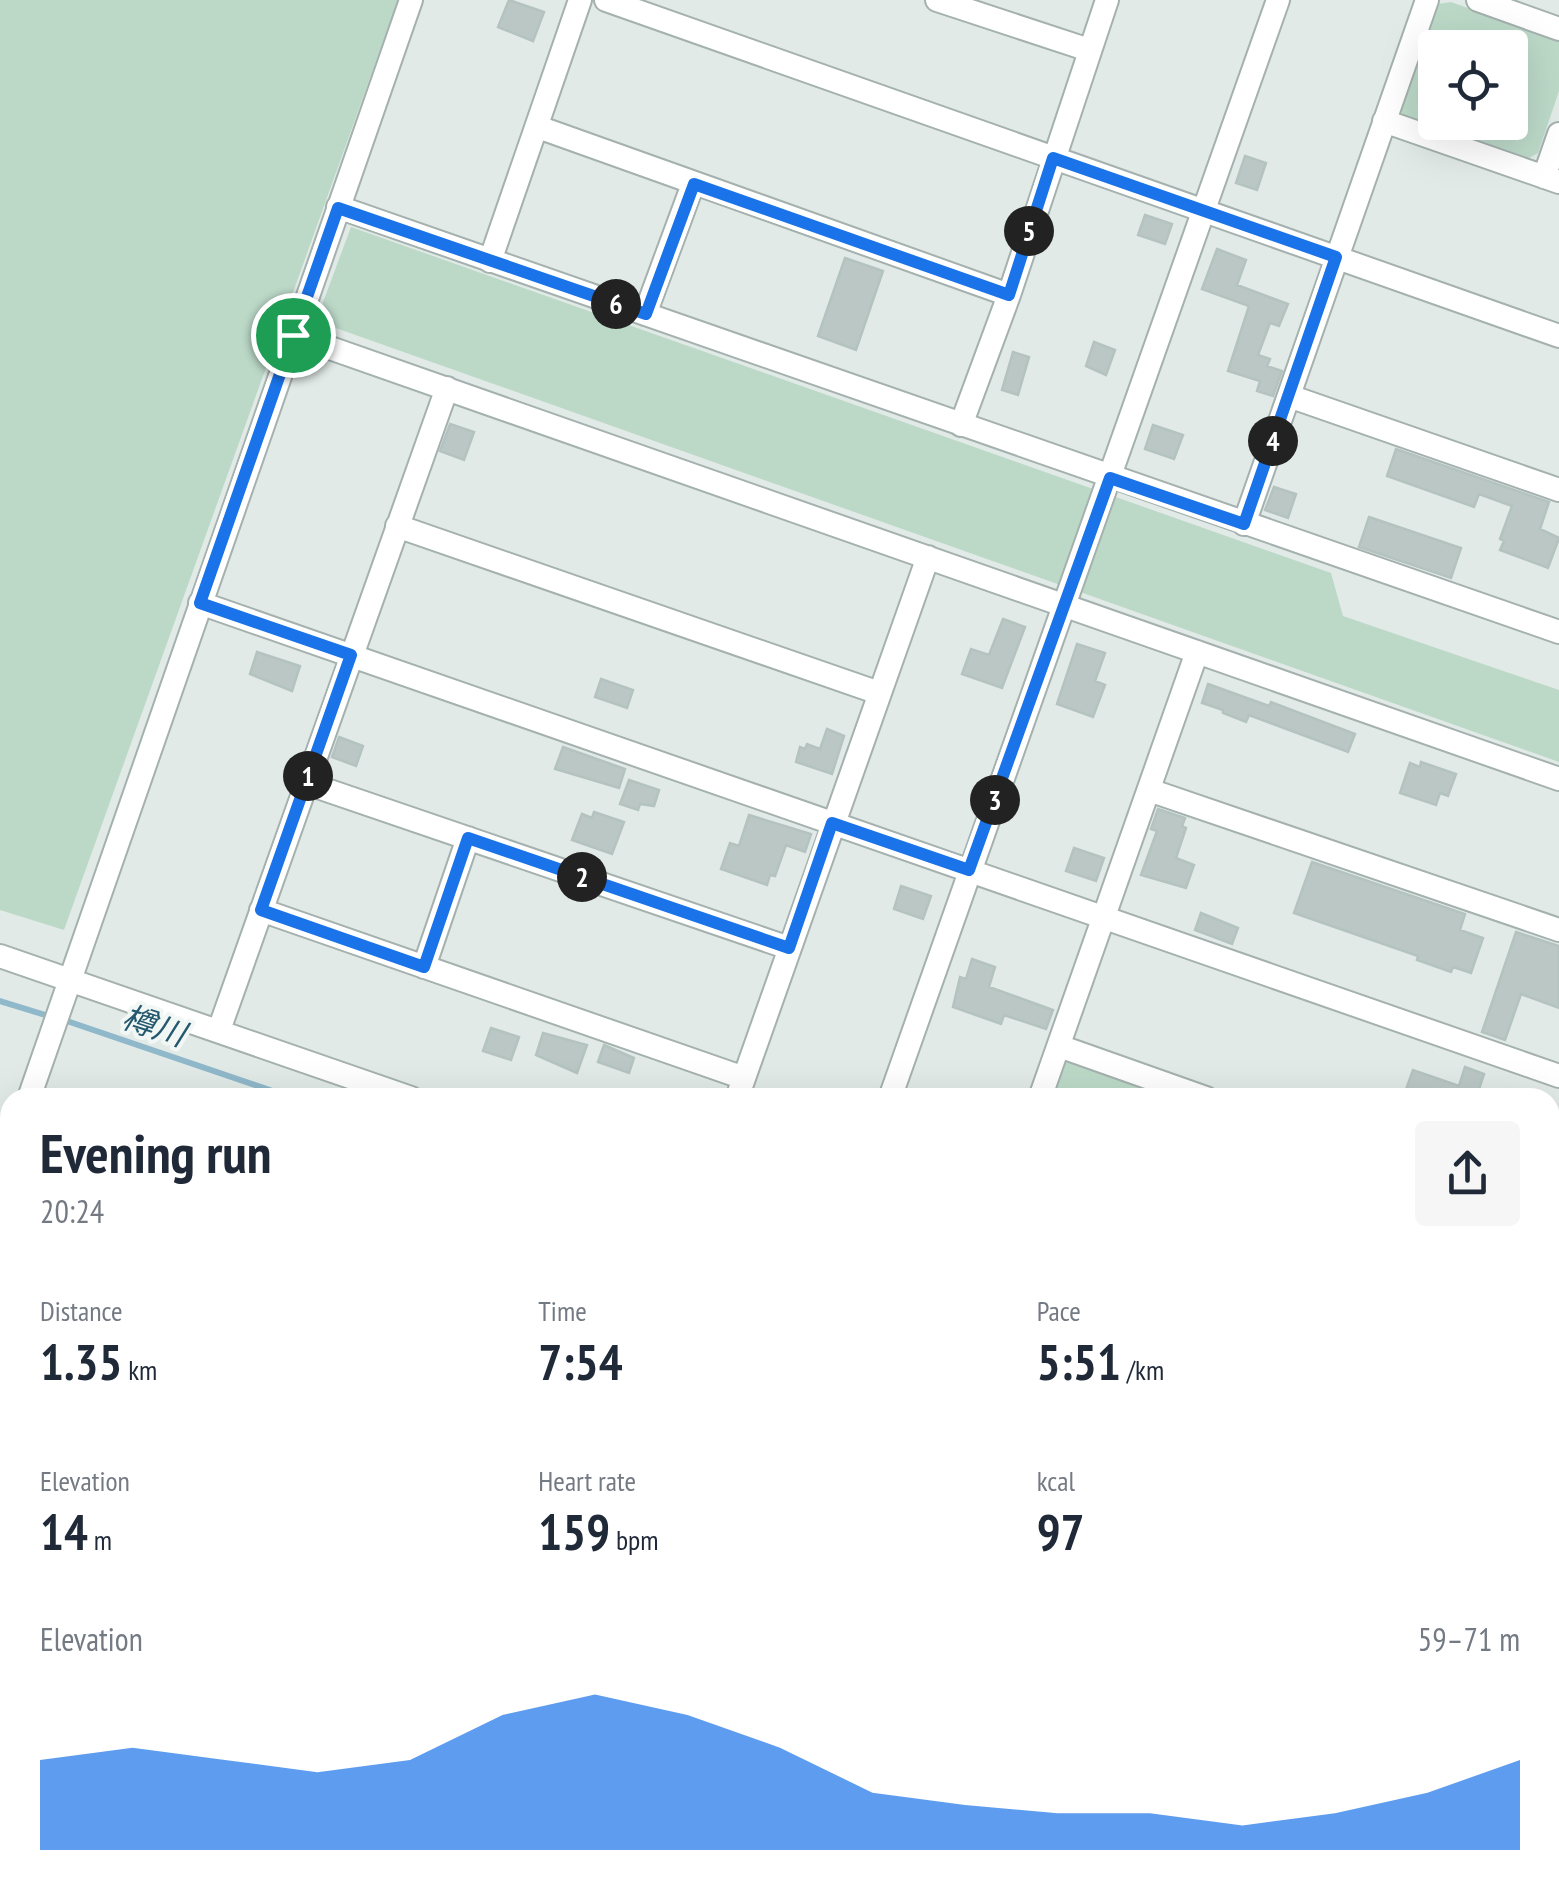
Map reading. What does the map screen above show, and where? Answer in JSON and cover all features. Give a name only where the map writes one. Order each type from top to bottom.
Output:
[{"type":"street","points":[[33,1088],[412,0]]},
{"type":"street","points":[[490,261],[580,0]]},
{"type":"street","points":[[606,0],[1559,336]]},
{"type":"street","points":[[936,0],[1089,50]]},
{"type":"street","points":[[961,425],[1009,295],[1107,0]]},
{"type":"street","points":[[893,1088],[1278,0]]},
{"type":"street","points":[[1244,524],[1427,0]]},
{"type":"street","points":[[1478,0],[1559,29]]},
{"type":"street","points":[[1384,121],[1552,180],[1559,134]]},
{"type":"street","points":[[538,127],[1009,295]]},
{"type":"street","points":[[646,314],[694,184]]},
{"type":"street","points":[[338,208],[1559,632]]},
{"type":"street","points":[[293,335],[1559,779]]},
{"type":"street","points":[[219,1030],[447,388]]},
{"type":"street","points":[[1289,396],[1559,490]]},
{"type":"street","points":[[397,526],[879,693]]},
{"type":"street","points":[[261,910],[424,967],[741,1088],[928,557]]},
{"type":"street","points":[[200,603],[1559,1076]]},
{"type":"street","points":[[1044,1088],[1196,652]]},
{"type":"street","points":[[306,783],[789,948]]},
{"type":"street","points":[[1149,790],[1559,930]]},
{"type":"street","points":[[424,967],[468,838]]},
{"type":"street","points":[[0,956],[383,1088]]},
{"type":"street","points":[[1059,1046],[1178,1088]]},
{"type":"green space","points":[[0,0],[398,0],[64,930],[0,910]]},
{"type":"green space","points":[[1451,2],[1559,41],[1559,91],[1538,153],[1529,158],[1477,140],[1528,140],[1528,30],[1427,30],[1437,4]]},
{"type":"green space","points":[[1418,52],[1418,120],[1402,114],[1399,99]]},
{"type":"green space","points":[[351,227],[1331,573],[1343,616],[1559,690],[1559,762],[316,321]]},
{"type":"green space","points":[[1072,1060],[1149,1088],[1053,1088],[1062,1063]]},
{"type":"building","points":[[509,0],[544,12],[533,41],[498,27]]},
{"type":"building","points":[[1245,156],[1266,163],[1257,190],[1236,183]]},
{"type":"building","points":[[1145,215],[1172,224],[1165,244],[1138,235]]},
{"type":"building","points":[[1217,249],[1246,260],[1237,285],[1288,304],[1279,326],[1270,323],[1258,355],[1270,359],[1267,366],[1282,371],[1273,396],[1257,391],[1260,381],[1228,371],[1249,306],[1202,289]]},
{"type":"building","points":[[845,258],[883,271],[856,350],[818,336]]},
{"type":"building","points":[[1094,342],[1115,350],[1106,375],[1086,366]]},
{"type":"building","points":[[1013,352],[1029,357],[1018,395],[1002,390]]},
{"type":"building","points":[[450,424],[474,432],[464,460],[440,451]]},
{"type":"building","points":[[1153,425],[1183,435],[1174,459],[1145,449]]},
{"type":"building","points":[[1396,449],[1549,502],[1540,529],[1559,538],[1548,568],[1500,550],[1512,506],[1479,494],[1474,507],[1387,476]]},
{"type":"building","points":[[1274,487],[1296,494],[1288,518],[1265,510]]},
{"type":"building","points":[[1369,517],[1461,548],[1451,578],[1359,547]]},
{"type":"building","points":[[1003,619],[1025,627],[1002,688],[962,674],[971,649],[989,655]]},
{"type":"building","points":[[1077,644],[1105,653],[1095,681],[1105,685],[1093,717],[1057,704]]},
{"type":"building","points":[[257,652],[300,666],[292,691],[250,674]]},
{"type":"building","points":[[601,679],[633,690],[627,708],[595,697]]},
{"type":"building","points":[[1208,684],[1269,706],[1271,702],[1355,734],[1348,752],[1249,715],[1246,722],[1202,703]]},
{"type":"building","points":[[827,729],[844,736],[832,774],[796,762],[800,747],[805,749],[807,744],[820,749]]},
{"type":"building","points":[[339,737],[363,746],[356,766],[332,757]]},
{"type":"building","points":[[563,747],[625,769],[619,788],[555,769]]},
{"type":"building","points":[[1421,762],[1456,774],[1448,796],[1440,793],[1436,805],[1400,793],[1410,763],[1420,767]]},
{"type":"building","points":[[629,780],[659,790],[654,806],[640,804],[638,810],[620,804]]},
{"type":"building","points":[[1158,809],[1185,818],[1182,826],[1186,828],[1176,858],[1194,865],[1186,888],[1141,875],[1157,831],[1151,829]]},
{"type":"building","points":[[594,812],[624,822],[612,854],[572,840],[582,814],[592,818]]},
{"type":"building","points":[[749,815],[811,834],[805,852],[786,845],[775,876],[770,875],[767,885],[721,869],[730,843],[739,846]]},
{"type":"building","points":[[1074,848],[1104,858],[1096,881],[1066,871]]},
{"type":"building","points":[[1312,862],[1465,914],[1460,930],[1483,938],[1471,973],[1453,967],[1451,972],[1417,960],[1418,956],[1294,913]]},
{"type":"building","points":[[901,886],[931,896],[923,919],[894,909]]},
{"type":"building","points":[[1201,913],[1238,928],[1232,944],[1195,930]]},
{"type":"building","points":[[1516,932],[1559,946],[1559,1008],[1521,994],[1505,1040],[1482,1032]]},
{"type":"building","points":[[972,959],[995,967],[989,987],[1053,1010],[1046,1029],[1004,1015],[1001,1024],[953,1007],[960,977],[966,979]]},
{"type":"building","points":[[491,1028],[519,1037],[511,1060],[483,1051]]},
{"type":"building","points":[[543,1033],[587,1045],[577,1073],[536,1055]]},
{"type":"building","points":[[604,1045],[634,1058],[629,1073],[598,1062]]},
{"type":"building","points":[[1465,1067],[1484,1074],[1479,1088],[1407,1088],[1413,1070],[1459,1086]]},
{"type":"waterway","name":"樽川","points":[[0,1001],[52,1017]]},
{"type":"waterway","name":"樽川","points":[[64,1020],[264,1088]]},
{"type":"route","points":[[1053,158],[1336,257],[1244,524],[1110,478],[969,870],[832,823],[789,948],[468,838],[424,967],[261,910],[351,655],[200,603],[293,335],[338,208],[646,314],[694,184],[1009,295],[1053,158]]}]
